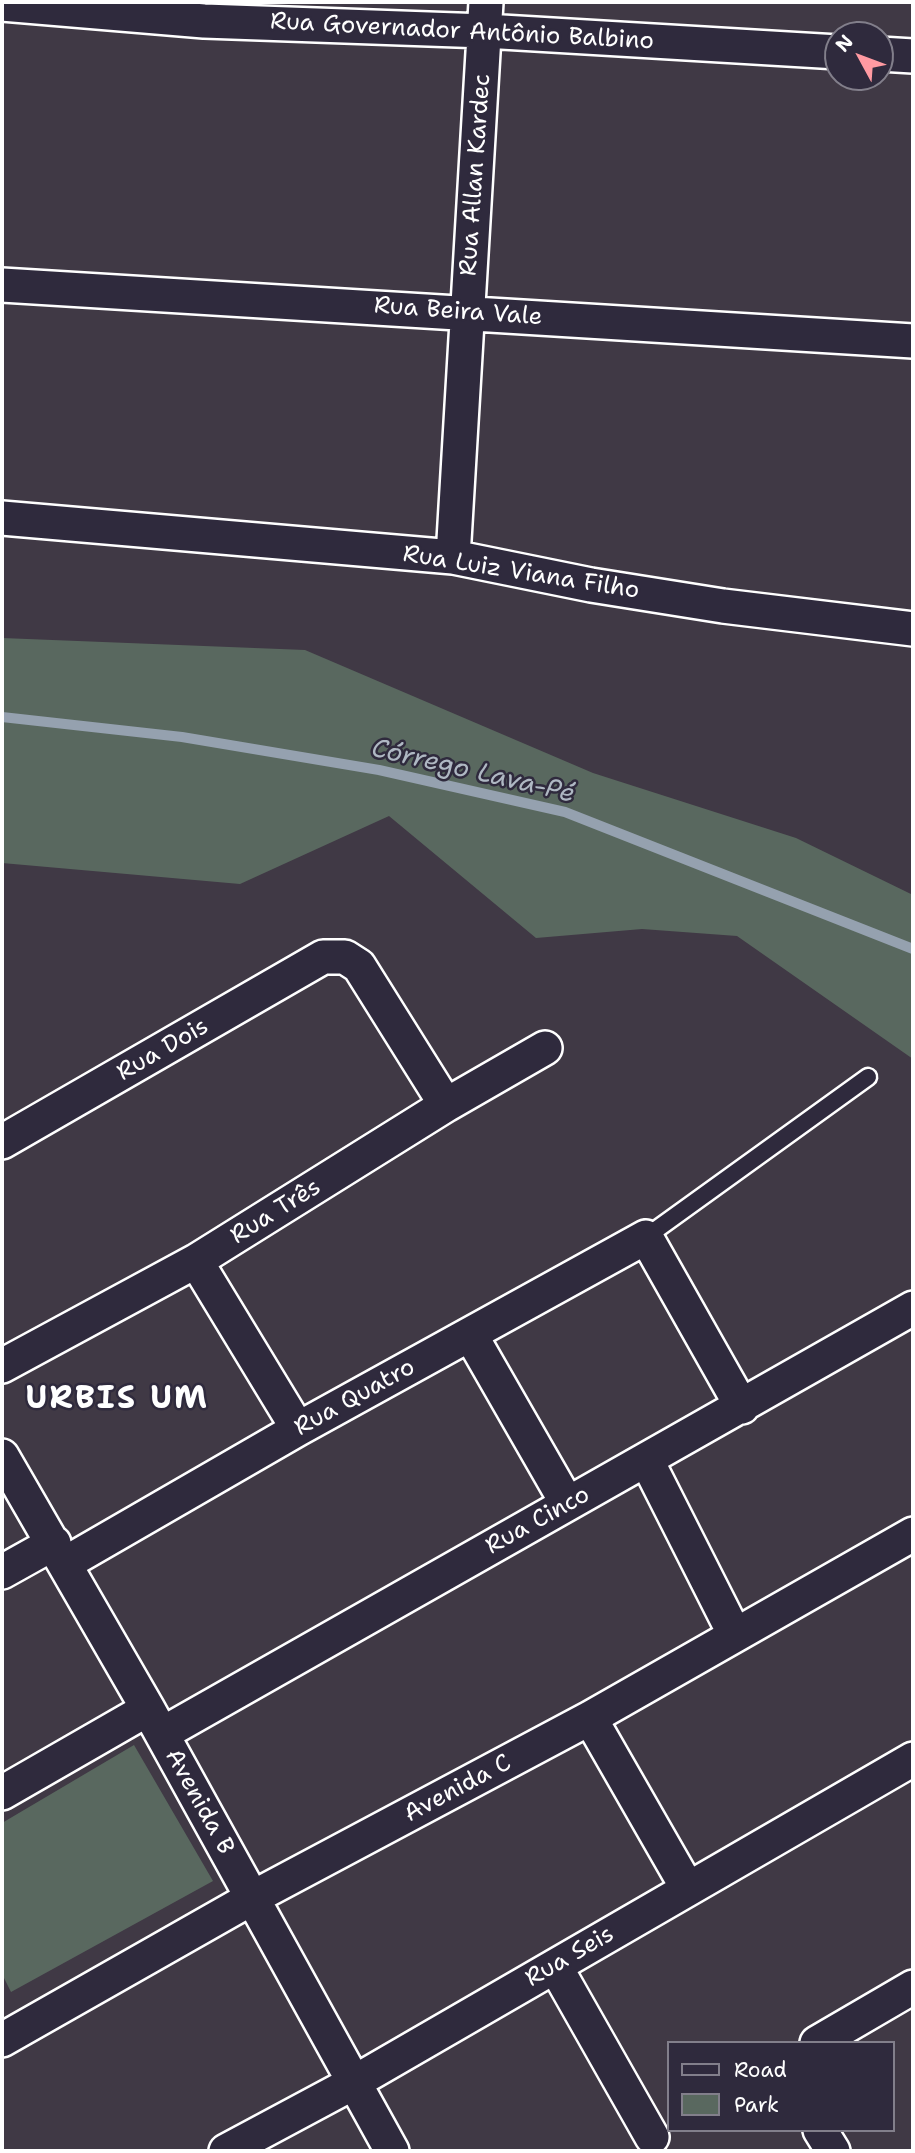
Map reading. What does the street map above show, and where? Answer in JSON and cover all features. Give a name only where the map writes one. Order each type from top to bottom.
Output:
[{"type":"street","name":"Rua Governador Antônio Balbino","points":[[2,4],[204,21],[486,16],[824,51]]},
{"type":"street","name":"Rua Allan Kardec","points":[[453,557],[486,16]]},
{"type":"street","points":[[894,55],[913,56]]},
{"type":"street","name":"Rua Beira Vale","points":[[2,285],[913,341]]},
{"type":"street","name":"Rua Luiz Viana Filho","points":[[2,518],[453,557],[617,590],[913,629]]},
{"type":"street","name":"Rua Dois","points":[[2,1143],[323,957],[345,957],[359,966],[446,1105]]},
{"type":"street","name":"Rua Três","points":[[2,1366],[196,1261],[446,1105],[545,1048]]},
{"type":"street","points":[[646,1237],[742,1407]]},
{"type":"street","name":"Rua Quatro","points":[[2,1572],[60,1553],[298,1429],[646,1237]]},
{"type":"street","points":[[196,1261],[298,1429]]},
{"type":"street","name":"Rua Cinco","points":[[2,1793],[155,1722],[647,1461],[913,1308]]},
{"type":"street","points":[[470,1334],[567,1503]]},
{"type":"street","name":"Avenida B","points":[[2,1456],[155,1722],[392,2151]]},
{"type":"street","points":[[647,1461],[735,1635]]},
{"type":"street","name":"Avenida C","points":[[6,2029],[590,1718],[913,1535]]},
{"type":"street","points":[[590,1718],[688,1889]]},
{"type":"street","name":"Rua Seis","points":[[226,2151],[353,2083],[913,1759]]},
{"type":"street","points":[[555,1966],[649,2139]]},
{"type":"street","points":[[820,2041],[913,1987]]},
{"type":"street","points":[[821,2132],[833,2151]]},
{"type":"lane","points":[[646,1237],[868,1077]]},
{"type":"green space","points":[[2,638],[305,650],[593,773],[796,838],[913,895],[913,1059],[737,936],[642,929],[536,938],[389,816],[240,884],[2,863]]},
{"type":"green space","points":[[134,1745],[213,1881],[11,1992],[2,1974],[2,1823]]},
{"type":"waterway","name":"Córrego Lava-Pé","points":[[2,717],[182,737],[379,770],[565,812],[913,949]]},
{"type":"district","name":"URBIS UM","points":[[117,1400]]}]
